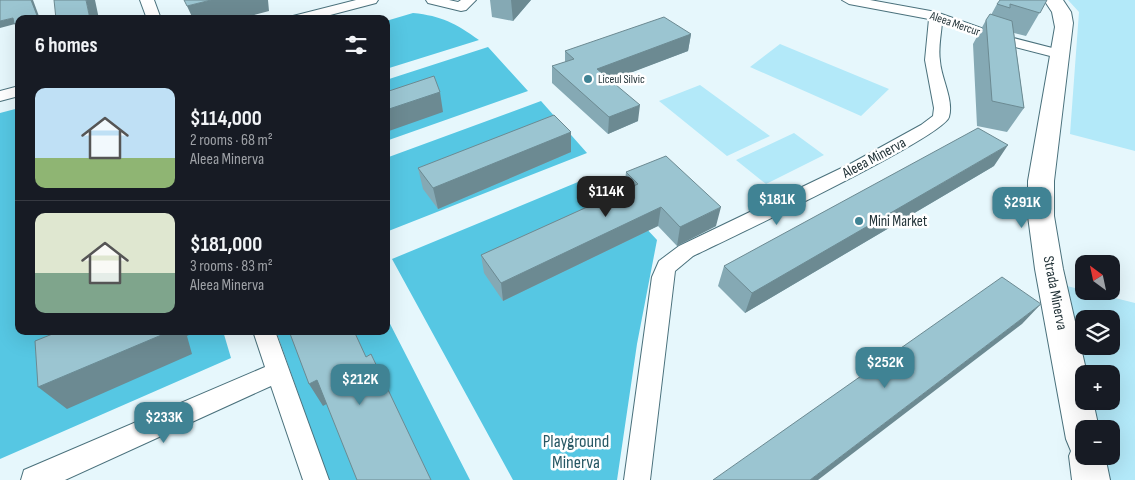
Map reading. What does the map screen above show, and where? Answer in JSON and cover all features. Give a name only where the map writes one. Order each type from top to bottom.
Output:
[{"type":"street","points":[[147,0],[153,15]]},
{"type":"street","points":[[313,15],[371,0]]},
{"type":"street","points":[[433,0],[465,3]]},
{"type":"street","name":"Aleea Mercur","points":[[850,0],[936,16],[993,37],[1059,54]]},
{"type":"street","name":"Strada Minerva","points":[[1053,0],[1060,8],[1064,17],[1041,181],[1041,216],[1049,269],[1080,420]]},
{"type":"street","name":"Aleea Minerva","points":[[637,480],[663,277],[666,267],[686,251],[858,167],[926,129],[940,118],[942,108],[932,60],[936,16]]},
{"type":"street","points":[[265,335],[316,480]]},
{"type":"street","points":[[34,480],[278,372]]},
{"type":"street","points":[[1089,465],[1092,480]]},
{"type":"shaded area","points":[[1068,0],[1135,0],[1135,151],[1070,134],[1079,12]]},
{"type":"shaded area","points":[[780,44],[889,89],[861,116],[750,67]]},
{"type":"shaded area","points":[[700,85],[770,136],[727,156],[659,101]]},
{"type":"shaded area","points":[[794,133],[824,155],[766,184],[736,160]]},
{"type":"shaded area","points":[[1063,285],[1075,288],[1075,300],[1120,299],[1135,303],[1135,480],[1107,480],[1104,465],[1120,465],[1120,420],[1094,420],[1091,410],[1120,410],[1120,365],[1082,365],[1080,355],[1120,355],[1120,310],[1075,310],[1075,336]]},
{"type":"green space","points":[[413,13],[432,16],[448,21],[479,40],[390,68],[390,20]]},
{"type":"green space","points":[[488,47],[528,91],[390,140],[390,79]]},
{"type":"green space","points":[[541,101],[587,153],[390,230],[390,157]]},
{"type":"green space","points":[[15,109],[15,335],[224,335],[231,358],[0,459],[0,113]]},
{"type":"green space","name":"Playground Minerva","points":[[578,182],[613,198],[631,213],[657,240],[637,344],[617,480],[513,480],[392,259]]},
{"type":"green space","points":[[390,324],[470,480],[329,480],[277,335],[390,335]]},
{"type":"building","points":[[0,0],[31,0],[37,15],[15,15],[14,24],[13,18],[0,21]]},
{"type":"building","points":[[54,0],[86,0],[89,15],[56,15]]},
{"type":"building","points":[[184,0],[211,0],[187,6]]},
{"type":"building","points":[[1000,0],[1047,0],[1040,13],[1010,4],[1010,8],[997,4]]},
{"type":"building","points":[[990,14],[1012,21],[1024,108],[992,101],[986,20]]},
{"type":"building","points":[[664,17],[691,34],[597,69],[640,105],[609,117],[552,66],[574,59],[565,51]]},
{"type":"building","points":[[434,76],[440,92],[390,109],[390,91]]},
{"type":"building","points":[[554,115],[571,132],[433,188],[418,168]]},
{"type":"building","points":[[978,128],[1008,145],[752,293],[724,266]]},
{"type":"building","points":[[666,156],[721,207],[680,227],[661,207],[501,283],[481,255],[638,184],[626,172]]},
{"type":"building","points":[[1002,277],[1041,304],[810,480],[713,480]]},
{"type":"building","points":[[50,335],[162,335],[38,387],[35,341]]},
{"type":"building","points":[[291,335],[356,335],[366,357],[371,354],[431,480],[357,480],[317,380],[309,384]]},
{"type":"place","name":"Liceul Silvic","points":[[588,79]]},
{"type":"place","name":"Mini Market","points":[[859,221]]}]
